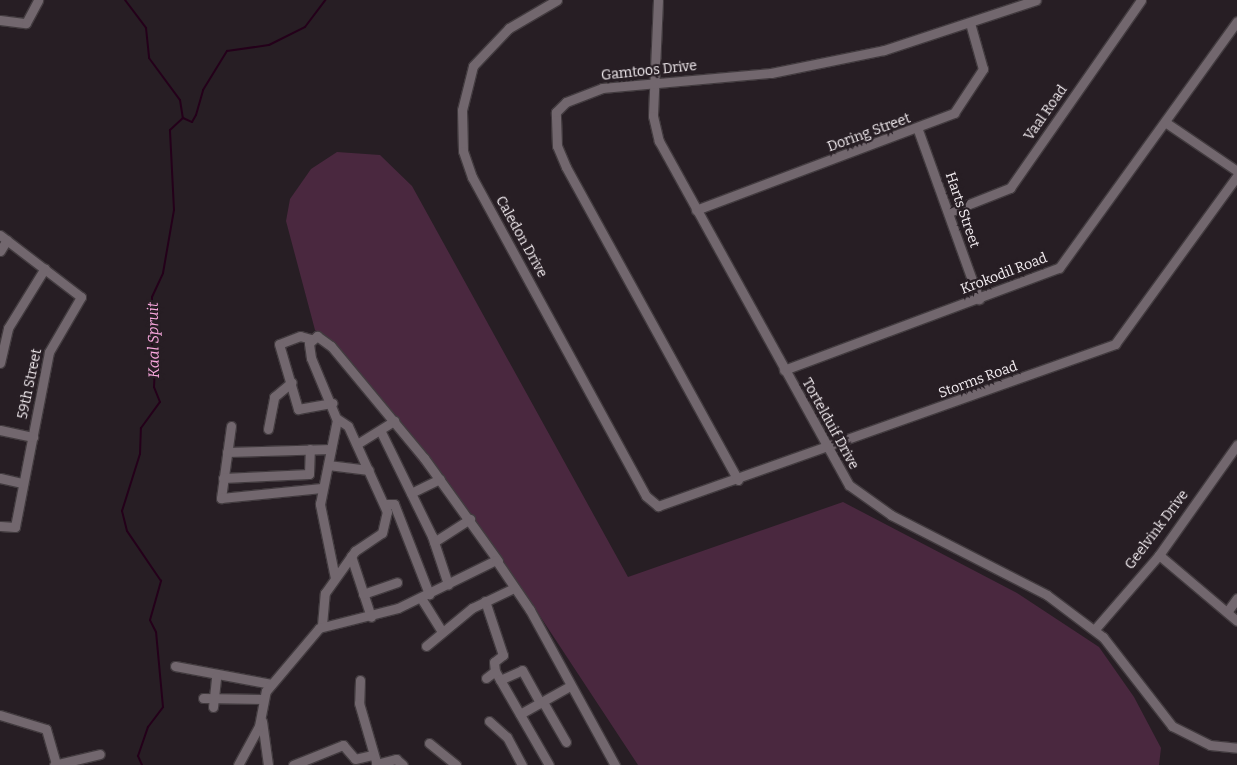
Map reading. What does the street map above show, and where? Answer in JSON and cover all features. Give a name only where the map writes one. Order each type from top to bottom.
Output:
[{"type":"street","points":[[0,20],[18,25],[32,16],[38,0]]},
{"type":"street","name":"Caledon Drive","points":[[557,0],[509,28],[473,66],[462,110],[463,151],[477,186],[654,504]]},
{"type":"street","name":"Tortelduif Drive","points":[[658,0],[652,82],[656,134],[849,486],[866,500],[1029,584],[1095,629],[1172,726],[1210,745],[1237,748]]},
{"type":"street","name":"Gamtoos Drive","points":[[738,480],[557,146],[554,116],[566,102],[602,88],[800,68],[884,50],[1036,0]]},
{"type":"street","name":"Vaal Road","points":[[949,212],[1010,188],[1138,1]]},
{"type":"street","name":"Krokodil Road","points":[[784,370],[979,299],[1065,264],[1237,21]]},
{"type":"street","name":"Doring Street","points":[[696,210],[918,130],[954,113],[979,80],[982,62],[970,23]]},
{"type":"street","points":[[1165,122],[1237,171]]},
{"type":"street","name":"Harts Street","points":[[918,130],[979,299]]},
{"type":"street","name":"Storms Road","points":[[654,504],[670,504],[1115,344],[1237,176]]},
{"type":"street","points":[[0,251],[3,238]]},
{"type":"street","name":"59th Street","points":[[0,526],[15,527],[22,483],[52,344],[81,297],[3,238]]},
{"type":"street","points":[[0,363],[8,328],[45,268]]},
{"type":"street","points":[[332,403],[299,410],[280,344],[300,336],[311,339],[322,336],[440,479],[498,561],[615,765]]},
{"type":"street","points":[[311,339],[311,358],[332,403],[337,420],[322,488],[321,513],[330,538],[335,578]]},
{"type":"street","points":[[268,429],[272,402],[292,382]]},
{"type":"street","points":[[268,765],[261,718],[263,699],[271,684],[322,625],[324,596],[350,556],[382,533],[386,504],[347,424],[337,420]]},
{"type":"street","points":[[357,444],[381,432],[394,422]]},
{"type":"street","points":[[231,426],[222,478],[221,498],[322,488]]},
{"type":"street","points":[[0,430],[33,437]]},
{"type":"street","points":[[381,432],[434,542],[448,584]]},
{"type":"street","name":"Geelvink Drive","points":[[1095,629],[1159,555],[1237,445]]},
{"type":"street","points":[[222,478],[309,474],[310,449]]},
{"type":"street","points":[[227,452],[331,449]]},
{"type":"street","points":[[328,465],[369,470]]},
{"type":"street","points":[[0,478],[22,483]]},
{"type":"street","points":[[411,493],[440,479]]},
{"type":"street","points":[[386,504],[394,504],[425,596],[442,631]]},
{"type":"street","points":[[434,542],[470,519]]},
{"type":"street","points":[[1159,555],[1237,621]]},
{"type":"street","points":[[350,556],[371,617]]},
{"type":"street","points":[[322,625],[371,617],[425,596],[498,561]]},
{"type":"street","points":[[362,594],[397,582]]},
{"type":"street","points":[[426,646],[442,631],[485,601],[514,588]]},
{"type":"street","points":[[1227,612],[1237,598]]},
{"type":"street","points":[[485,601],[503,655],[494,662],[495,671],[549,765]]},
{"type":"street","points":[[175,666],[216,676],[271,684]]},
{"type":"street","points":[[500,680],[522,670],[566,742]]},
{"type":"street","points":[[486,678],[495,671]]},
{"type":"street","points":[[213,703],[216,676]]},
{"type":"street","points":[[360,680],[360,703],[372,755],[377,764],[396,759],[403,765]]},
{"type":"street","points":[[520,714],[570,686]]},
{"type":"street","points":[[203,698],[213,703],[263,699]]},
{"type":"street","points":[[0,715],[46,729],[55,765],[100,754]]},
{"type":"street","points":[[238,765],[261,718]]},
{"type":"street","points":[[489,721],[507,737],[522,765]]},
{"type":"street","points":[[429,743],[456,765]]},
{"type":"street","points":[[296,764],[343,745],[355,759],[372,755]]},
{"type":"shaded area","points":[[337,152],[380,155],[412,186],[628,577],[843,502],[1017,593],[1099,647],[1134,697],[1161,748],[1159,765],[638,765],[534,607],[315,330],[286,221],[290,199],[311,169]]},
{"type":"waterway","name":"Kaal Spruit","points":[[125,0],[146,28],[149,58],[180,100],[183,118]]},
{"type":"waterway","points":[[183,118],[192,122],[196,115],[203,90],[227,51],[269,45],[305,27],[325,0]]},
{"type":"waterway","name":"Kaal Spruit","points":[[142,765],[138,756],[148,727],[163,707],[156,632],[150,620],[161,581],[127,531],[122,511],[140,454],[141,428],[160,402],[154,387],[156,354],[151,342],[152,297],[163,273],[174,210],[170,130],[183,118]]}]
